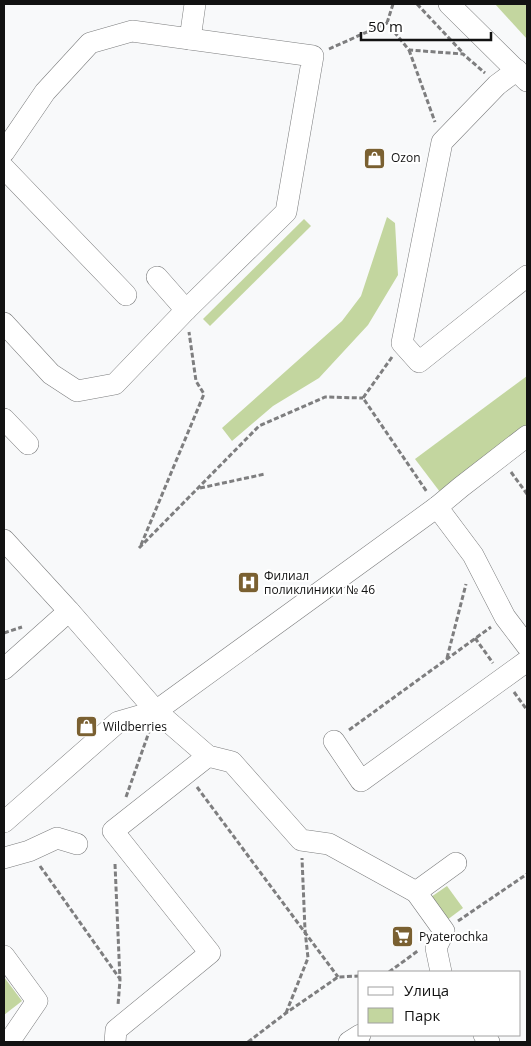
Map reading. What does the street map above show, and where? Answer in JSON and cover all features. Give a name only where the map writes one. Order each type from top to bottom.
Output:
[{"type":"street","points":[[190,39],[195,4]]},
{"type":"street","points":[[448,4],[522,75],[497,85],[442,142],[402,343],[419,362],[527,276]]},
{"type":"street","points":[[4,152],[45,92],[90,43],[132,31],[313,56],[286,212],[186,310],[115,384],[77,392],[51,374],[4,323]]},
{"type":"street","points":[[4,168],[126,295]]},
{"type":"street","points":[[157,277],[186,310]]},
{"type":"street","points":[[4,418],[28,444]]},
{"type":"street","points":[[4,822],[118,722],[156,711],[437,507],[527,436]]},
{"type":"street","points":[[437,507],[473,555],[505,617],[527,646]]},
{"type":"street","points":[[4,540],[156,711],[208,756],[232,762],[301,840],[329,844],[416,892],[444,931],[436,948],[441,971]]},
{"type":"street","points":[[4,669],[69,611]]},
{"type":"street","points":[[334,741],[361,781],[527,661]]},
{"type":"street","points":[[114,1042],[116,1030],[210,953],[114,831],[208,756]]},
{"type":"street","points":[[4,858],[29,851],[57,838],[77,844]]},
{"type":"street","points":[[416,892],[456,863]]},
{"type":"street","points":[[4,956],[37,1001],[9,1042]]},
{"type":"path","points":[[313,56],[387,23],[393,4]]},
{"type":"path","points":[[417,4],[464,54],[497,85]]},
{"type":"path","points":[[387,23],[409,50],[442,142]]},
{"type":"path","points":[[409,50],[464,54]]},
{"type":"path","points":[[186,310],[196,381],[204,394],[140,548],[259,426],[324,397],[363,398]]},
{"type":"path","points":[[363,398],[402,343]]},
{"type":"path","points":[[363,398],[437,507]]},
{"type":"path","points":[[500,457],[527,494]]},
{"type":"path","points":[[198,488],[265,474]]},
{"type":"path","points":[[447,658],[466,583]]},
{"type":"path","points":[[334,741],[505,617]]},
{"type":"path","points":[[186,774],[305,930],[338,977]]},
{"type":"path","points":[[286,1013],[308,958],[301,840]]},
{"type":"path","points":[[29,851],[120,980]]},
{"type":"path","points":[[248,1042],[338,977],[358,976]]},
{"type":"green space","points":[[495,4],[527,4],[527,39]]},
{"type":"green space","points":[[387,217],[395,223],[398,275],[368,325],[319,378],[273,406],[232,441],[222,428],[342,321],[361,296]]},
{"type":"green space","points":[[304,219],[311,226],[210,326],[203,319]]},
{"type":"green space","points":[[527,376],[527,428],[440,492],[415,459]]},
{"type":"green space","points":[[447,886],[463,908],[447,920],[431,897]]},
{"type":"green space","points":[[4,977],[22,1001],[4,1015]]},
{"type":"place","name":"Ozon","points":[[375,158]]},
{"type":"place","name":"Филиал поликлиники № 46","points":[[248,583]]},
{"type":"place","name":"Wildberries","points":[[87,727]]},
{"type":"place","name":"Pyaterochka","points":[[403,937]]}]
